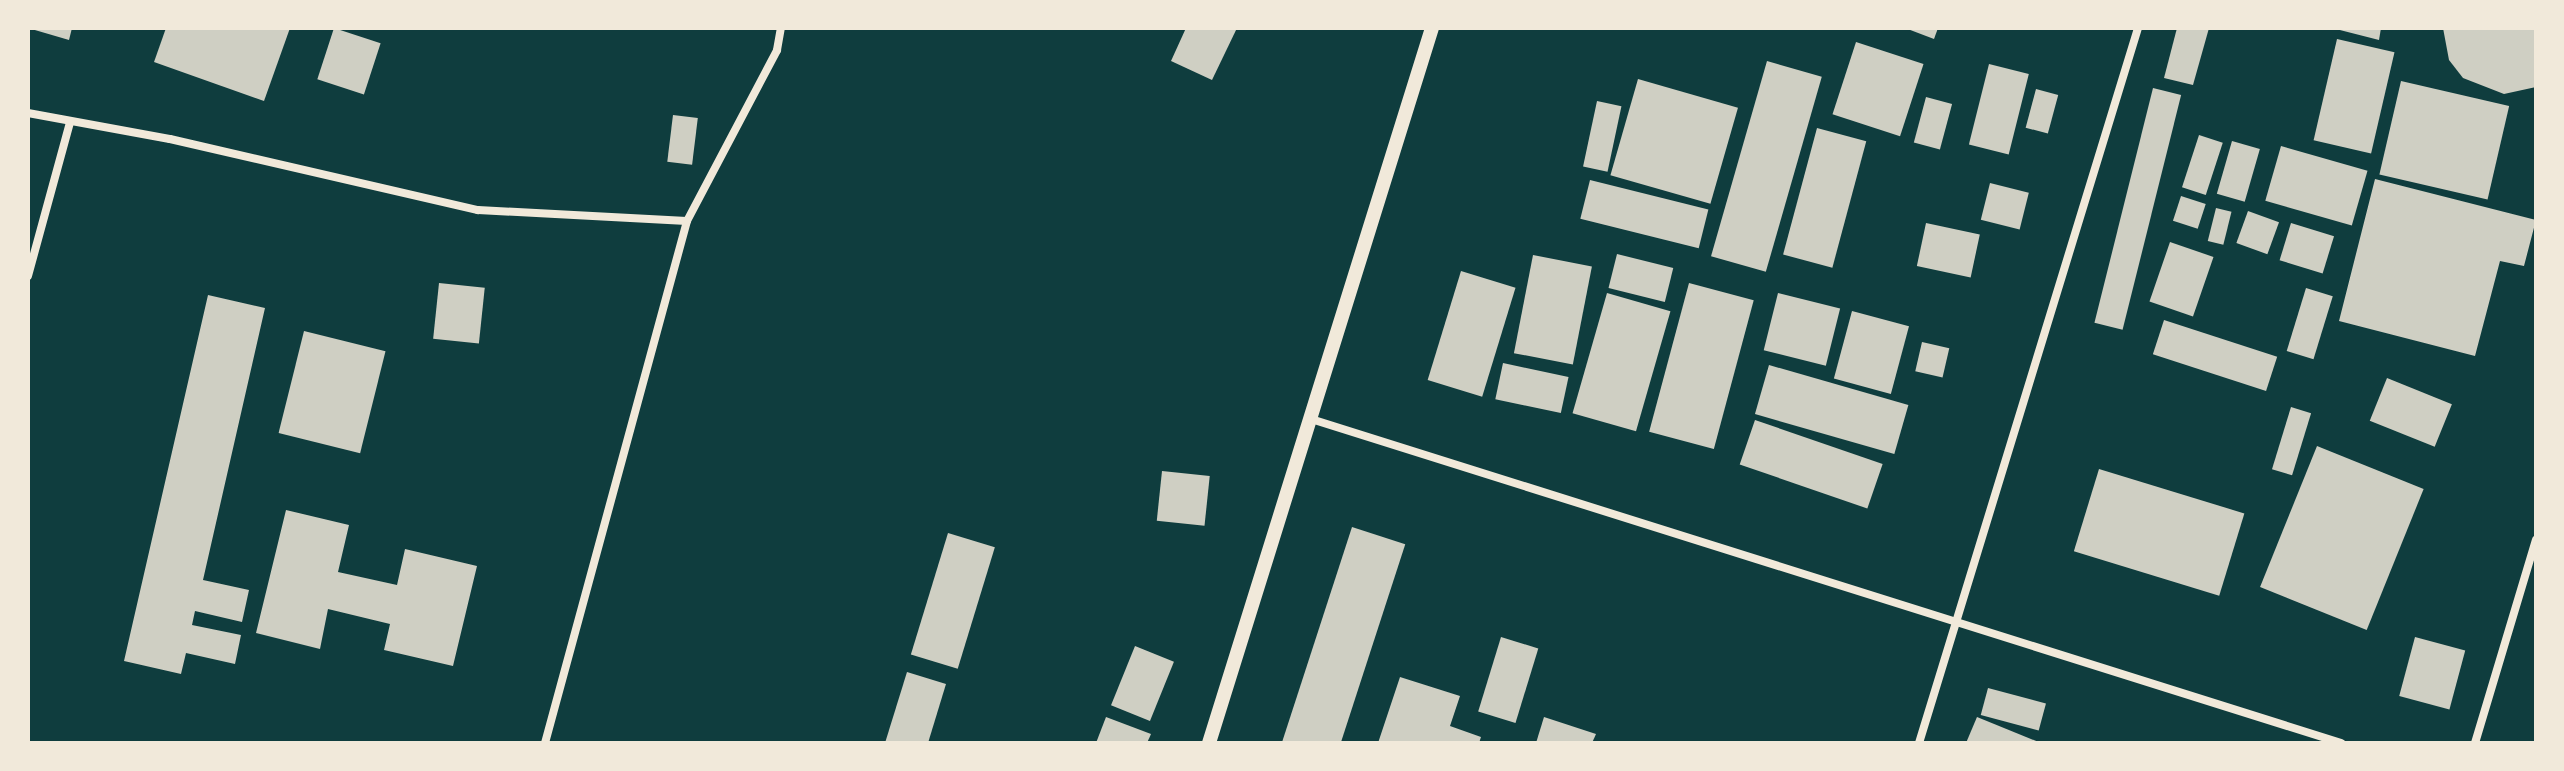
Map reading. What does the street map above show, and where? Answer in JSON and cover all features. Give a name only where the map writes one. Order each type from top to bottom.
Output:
[{"type":"street","points":[[545,743],[687,221],[777,50],[781,28]]},
{"type":"street","points":[[1209,743],[1432,28]]},
{"type":"street","points":[[1919,743],[1959,623],[2138,28]]},
{"type":"street","points":[[28,113],[170,139],[478,210],[687,221]]},
{"type":"street","points":[[28,276],[70,122]]},
{"type":"street","points":[[1311,419],[2341,743]]},
{"type":"street","points":[[2475,743],[2536,540]]},
{"type":"building","points":[[28,28],[72,28],[69,40]]},
{"type":"building","points":[[166,28],[290,28],[264,101],[154,62]]},
{"type":"building","points":[[334,28],[381,43],[364,94],[317,79]]},
{"type":"building","points":[[1186,28],[1237,28],[1212,80],[1171,61]]},
{"type":"building","points":[[1905,28],[1938,28],[1934,39]]},
{"type":"building","points":[[2177,28],[2209,28],[2193,85],[2164,78]]},
{"type":"building","points":[[2332,28],[2381,28],[2379,40]]},
{"type":"building","points":[[2443,28],[2536,28],[2536,87],[2504,94],[2463,78],[2449,60]]},
{"type":"building","points":[[2337,39],[2394,52],[2371,154],[2314,140]]},
{"type":"building","points":[[1856,42],[1924,64],[1900,136],[1833,114]]},
{"type":"building","points":[[1767,61],[1822,77],[1766,272],[1711,256]]},
{"type":"building","points":[[1989,64],[2029,74],[2009,154],[1969,145]]},
{"type":"building","points":[[1638,79],[1738,108],[1710,204],[1610,175]]},
{"type":"building","points":[[2401,81],[2509,106],[2488,200],[2379,175]]},
{"type":"building","points":[[2153,88],[2181,95],[2123,330],[2094,323]]},
{"type":"building","points":[[2036,89],[2058,95],[2048,134],[2026,128]]},
{"type":"building","points":[[1926,97],[1952,104],[1940,149],[1914,142]]},
{"type":"building","points":[[1597,101],[1621,106],[1608,172],[1583,167]]},
{"type":"building","points":[[673,115],[698,118],[692,165],[667,162]]},
{"type":"building","points":[[1817,128],[1866,141],[1832,268],[1783,255]]},
{"type":"building","points":[[2199,135],[2223,143],[2206,195],[2182,187]]},
{"type":"building","points":[[2232,141],[2260,149],[2245,202],[2217,194]]},
{"type":"building","points":[[2281,146],[2368,171],[2352,226],[2265,201]]},
{"type":"building","points":[[2375,179],[2536,220],[2524,266],[2500,261],[2475,356],[2339,321]]},
{"type":"building","points":[[1590,180],[1708,210],[1699,248],[1580,219]]},
{"type":"building","points":[[1990,183],[2029,193],[2020,230],[1981,220]]},
{"type":"building","points":[[2181,196],[2206,204],[2198,229],[2173,221]]},
{"type":"building","points":[[2216,208],[2232,212],[2223,245],[2208,241]]},
{"type":"building","points":[[2248,211],[2279,222],[2267,254],[2236,243]]},
{"type":"building","points":[[1926,223],[1980,234],[1971,277],[1917,266]]},
{"type":"building","points":[[2291,223],[2334,236],[2323,273],[2280,260]]},
{"type":"building","points":[[2170,242],[2213,257],[2193,317],[2149,302]]},
{"type":"building","points":[[1617,254],[1673,268],[1665,302],[1609,288]]},
{"type":"building","points":[[1533,255],[1592,266],[1573,365],[1514,353]]},
{"type":"building","points":[[1461,271],[1516,288],[1482,397],[1428,380]]},
{"type":"building","points":[[439,283],[485,288],[479,344],[433,339]]},
{"type":"building","points":[[1689,283],[1754,300],[1714,449],[1649,432]]},
{"type":"building","points":[[2306,288],[2333,296],[2313,359],[2287,351]]},
{"type":"building","points":[[1607,293],[1670,311],[1636,431],[1573,413]]},
{"type":"building","points":[[1778,293],[1840,308],[1826,366],[1764,350]]},
{"type":"building","points":[[208,295],[265,308],[203,580],[249,590],[242,622],[195,611],[192,625],[241,635],[235,664],[186,653],[181,674],[124,661]]},
{"type":"building","points":[[1852,311],[1909,326],[1891,394],[1834,379]]},
{"type":"building","points":[[2164,320],[2277,357],[2266,391],[2153,354]]},
{"type":"building","points":[[304,331],[386,351],[360,453],[279,433]]},
{"type":"building","points":[[1922,342],[1949,348],[1943,378],[1915,371]]},
{"type":"building","points":[[1503,363],[1569,377],[1561,413],[1495,399]]},
{"type":"building","points":[[1769,365],[1908,405],[1894,454],[1755,414]]},
{"type":"building","points":[[2387,378],[2452,404],[2435,447],[2370,421]]},
{"type":"building","points":[[2291,407],[2311,413],[2292,475],[2272,469]]},
{"type":"building","points":[[1755,420],[1883,464],[1867,508],[1740,464]]},
{"type":"building","points":[[2317,446],[2424,489],[2367,630],[2260,587]]},
{"type":"building","points":[[2099,469],[2244,513],[2219,596],[2074,551]]},
{"type":"building","points":[[1162,471],[1210,476],[1205,526],[1157,521]]},
{"type":"building","points":[[286,510],[349,525],[338,572],[397,585],[405,549],[477,566],[453,666],[384,650],[390,624],[328,609],[320,649],[256,633]]},
{"type":"building","points":[[1352,527],[1405,544],[1341,743],[1282,743]]},
{"type":"building","points":[[948,533],[995,547],[958,669],[911,654]]},
{"type":"building","points":[[1501,637],[1538,648],[1515,723],[1478,712]]},
{"type":"building","points":[[2415,637],[2465,650],[2449,709],[2399,696]]},
{"type":"building","points":[[1135,646],[1174,662],[1150,721],[1111,705]]},
{"type":"building","points":[[907,672],[946,684],[928,743],[885,743]]},
{"type":"building","points":[[1400,677],[1460,696],[1450,726],[1481,737],[1479,743],[1378,743]]},
{"type":"building","points":[[1988,688],[2046,704],[2039,731],[1981,715]]},
{"type":"building","points":[[1106,717],[1151,734],[1147,743],[1096,743]]},
{"type":"building","points":[[1544,717],[1596,734],[1592,743],[1536,743]]},
{"type":"building","points":[[1977,717],[2041,743],[1966,743]]}]
